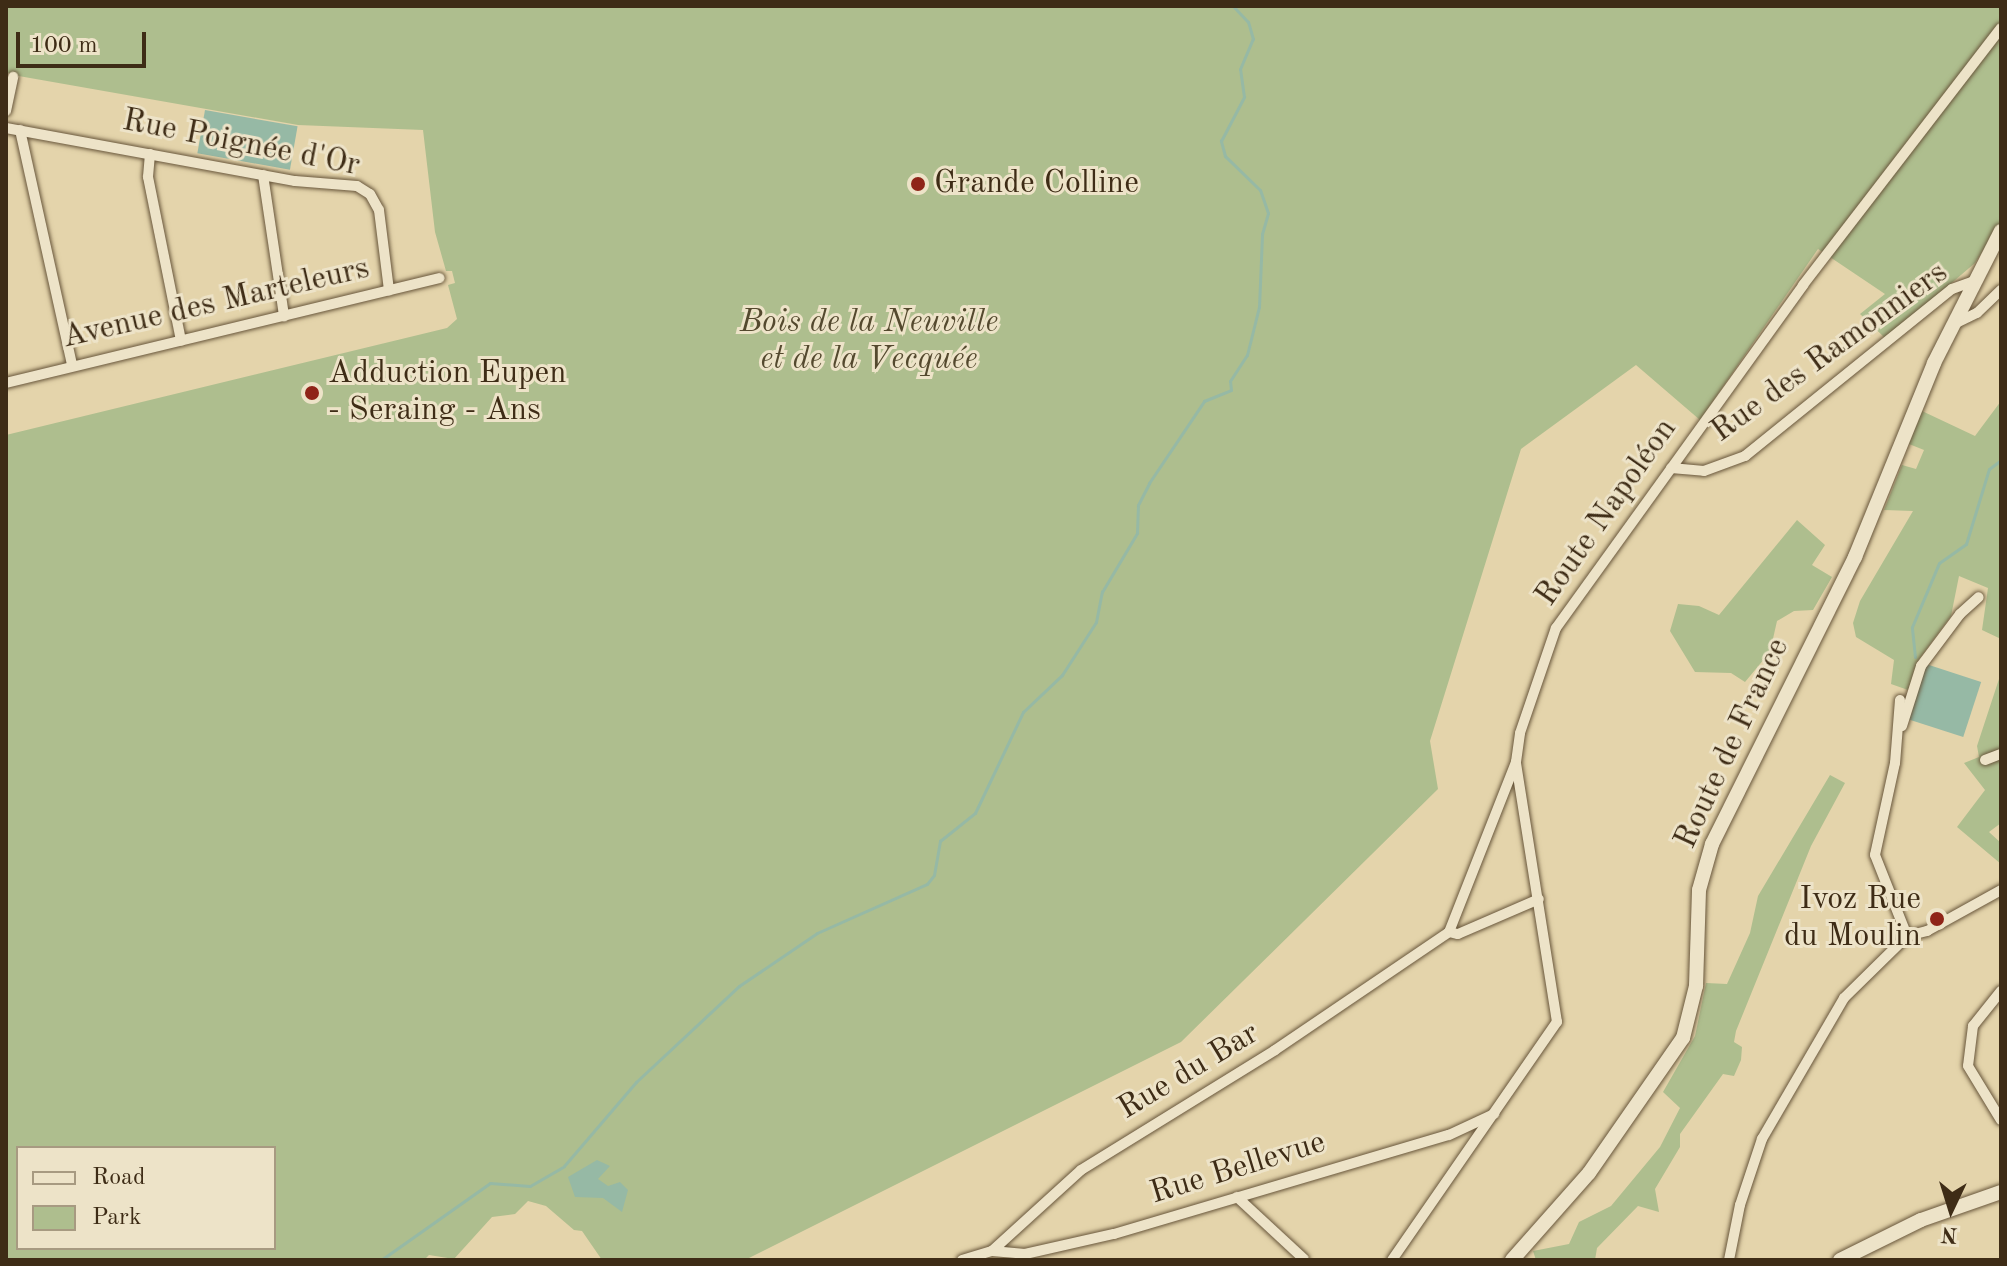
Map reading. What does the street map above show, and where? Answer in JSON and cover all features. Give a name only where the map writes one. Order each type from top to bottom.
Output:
[{"type":"main road","name":"Route de France","points":[[1512,1260],[1583,1181],[1677,1052],[1692,1009],[1697,909],[1712,844],[1855,557],[1952,325],[2001,231]]},
{"type":"main road","points":[[1840,1260],[1921,1220],[2001,1192]]},
{"type":"street","name":"Route Napoléon","points":[[1392,1260],[1557,1022],[1516,762],[1520,733],[1556,628],[1837,239],[2001,28]]},
{"type":"street","points":[[6,111],[13,77]]},
{"type":"street","name":"Rue Poignée d'Or","points":[[6,128],[263,175],[350,185],[370,194],[379,210],[389,290]]},
{"type":"street","points":[[20,130],[72,365]]},
{"type":"street","points":[[150,154],[148,177],[181,341]]},
{"type":"street","points":[[263,175],[284,316]]},
{"type":"street","name":"Avenue des Marteleurs","points":[[6,383],[439,278]]},
{"type":"street","name":"Rue des Ramonniers","points":[[1671,468],[1704,471],[1745,456],[1952,289],[1974,281]]},
{"type":"street","points":[[1952,325],[1977,313],[2001,290]]},
{"type":"street","points":[[1907,936],[1875,855],[1898,739],[1921,666],[1960,614],[1979,597]]},
{"type":"street","points":[[1898,739],[1900,700]]},
{"type":"street","points":[[1985,760],[2001,754]]},
{"type":"street","points":[[1449,932],[1516,762]]},
{"type":"street","points":[[1729,1260],[1743,1194],[1774,1117],[1844,998],[1907,936],[1927,931],[2001,890]]},
{"type":"street","name":"Rue du Bar","points":[[962,1260],[992,1251],[1081,1170],[1275,1050],[1449,932],[1458,934],[1539,899]]},
{"type":"street","points":[[2001,991],[1979,1015],[1970,1041],[1968,1066],[2001,1120]]},
{"type":"street","name":"Rue Bellevue","points":[[992,1251],[1046,1251],[1449,1135],[1494,1114]]},
{"type":"street","points":[[1237,1197],[1304,1259]]},
{"type":"green space","name":"Bois de la Neuville et de la Vecquée","points":[[6,6],[2001,6],[2001,223],[1975,263],[1886,339],[1860,314],[1885,294],[1818,249],[1700,420],[1636,365],[1521,449],[1430,741],[1438,789],[1181,1042],[745,1260],[602,1260],[582,1231],[574,1230],[546,1206],[528,1201],[515,1214],[492,1217],[454,1259],[429,1255],[424,1260],[6,1260],[6,435],[447,328],[457,319],[448,285],[455,283],[452,271],[446,271],[435,232],[423,130],[298,125],[6,72]]},
{"type":"green space","points":[[2001,401],[2001,639],[1982,630],[1988,588],[1959,576],[1951,616],[1917,662],[1908,690],[1891,684],[1894,660],[1856,637],[1853,623],[1860,601],[1913,511],[1884,510],[1902,465],[1916,469],[1924,450],[1909,444],[1922,411],[1975,436]]},
{"type":"green space","points":[[1797,520],[1825,545],[1812,565],[1832,577],[1813,610],[1794,611],[1777,621],[1770,652],[1745,682],[1731,673],[1695,672],[1670,631],[1678,604],[1699,606],[1719,615]]},
{"type":"green space","points":[[1999,679],[2001,823],[1989,832],[2001,843],[2001,864],[1957,827],[1985,790],[1964,763],[1979,757],[1977,746]]},
{"type":"green space","points":[[1830,775],[1845,783],[1811,846],[1736,1031],[1734,1042],[1742,1047],[1741,1060],[1734,1076],[1723,1074],[1680,1134],[1680,1147],[1655,1189],[1659,1212],[1638,1206],[1597,1248],[1595,1260],[1536,1260],[1533,1251],[1569,1244],[1579,1222],[1611,1206],[1660,1147],[1680,1108],[1663,1092],[1695,1036],[1706,983],[1727,984],[1750,933],[1758,896]]},
{"type":"shaded area","points":[[205,110],[298,126],[290,170],[197,153]]},
{"type":"shaded area","points":[[1926,664],[1981,682],[1963,737],[1908,719]]},
{"type":"shaded area","points":[[597,1160],[610,1166],[598,1179],[608,1186],[620,1182],[628,1190],[622,1212],[603,1198],[575,1197],[568,1177]]},
{"type":"waterway","points":[[381,1260],[490,1183],[530,1186],[564,1166],[636,1082],[739,986],[817,933],[927,884],[934,875],[940,841],[975,813],[1023,712],[1062,675],[1096,622],[1102,592],[1137,533],[1138,505],[1149,483],[1204,401],[1231,390],[1230,381],[1247,355],[1259,307],[1262,234],[1268,213],[1260,190],[1225,156],[1221,141],[1244,97],[1240,69],[1253,39],[1248,22],[1233,6]]},
{"type":"waterway","points":[[1915,657],[1912,627],[1939,563],[1966,544],[1989,469],[2001,460]]},
{"type":"place","name":"Grande Colline","points":[[918,184]]},
{"type":"place","name":"Adduction Eupen - Seraing - Ans","points":[[312,393]]},
{"type":"place","name":"Ivoz Rue du Moulin","points":[[1937,919]]}]
